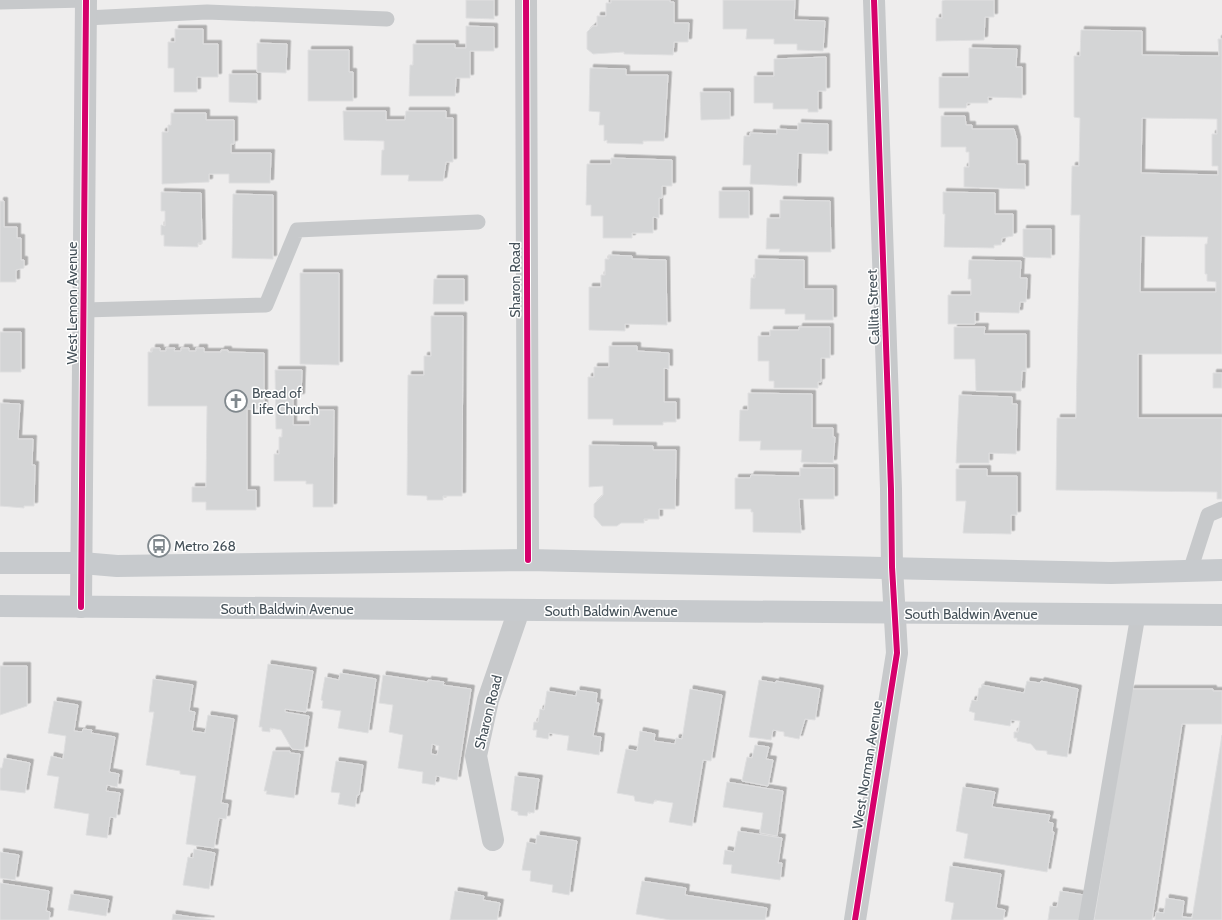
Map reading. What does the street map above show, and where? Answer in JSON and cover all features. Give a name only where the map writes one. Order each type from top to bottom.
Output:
[{"type":"main road","points":[[0,563],[82,563],[118,566],[528,560],[1111,572],[1222,570]]},
{"type":"main road","name":"South Baldwin Avenue","points":[[0,606],[1222,615]]},
{"type":"street","name":"Sharon Road","points":[[526,0],[528,560]]},
{"type":"street","name":"Callita Street","points":[[874,0],[891,489],[892,567],[895,613]]},
{"type":"street","name":"West Lemon Avenue","points":[[81,607],[86,6]]},
{"type":"street","name":"Sharon Road","points":[[493,840],[476,756],[488,700],[519,610]]},
{"type":"street","name":"West Norman Avenue","points":[[855,920],[897,653],[895,613]]},
{"type":"lane","points":[[0,2],[387,19]]},
{"type":"lane","points":[[84,310],[266,305],[298,230],[478,222]]},
{"type":"lane","points":[[1190,571],[1208,515],[1222,509]]},
{"type":"lane","points":[[1086,920],[1138,615]]},
{"type":"building","points":[[466,0],[494,0],[494,19],[466,18]]},
{"type":"building","points":[[611,0],[670,0],[670,2],[674,2],[674,23],[689,23],[688,42],[674,42],[673,55],[624,54],[624,52],[593,54],[587,49],[587,32],[593,26],[597,26],[597,16],[606,16],[606,3],[611,3]]},
{"type":"building","points":[[723,0],[795,0],[794,20],[825,21],[823,51],[797,50],[797,44],[774,44],[774,39],[746,39],[747,29],[723,29]]},
{"type":"building","points":[[994,0],[994,17],[985,17],[984,40],[936,41],[936,18],[942,18],[942,1]]},
{"type":"building","points":[[466,26],[494,27],[494,51],[470,51],[470,78],[456,78],[455,96],[409,96],[410,65],[413,65],[413,44],[455,44],[455,48],[466,48]]},
{"type":"building","points":[[175,29],[203,29],[203,44],[218,44],[218,77],[197,77],[197,92],[174,92],[174,68],[168,68],[168,42],[175,42]]},
{"type":"building","points":[[1081,30],[1142,31],[1142,55],[1219,56],[1218,39],[1222,39],[1222,354],[1138,354],[1138,418],[1222,418],[1222,499],[1217,499],[1217,492],[1056,490],[1057,418],[1076,418],[1080,215],[1071,215],[1072,166],[1079,166],[1080,118],[1074,117],[1074,56],[1080,56]],"holes":[[[1142,118],[1217,119],[1217,134],[1212,134],[1212,166],[1218,166],[1218,175],[1141,173]],[[1141,236],[1208,237],[1207,244],[1205,244],[1205,274],[1207,274],[1207,281],[1216,282],[1216,292],[1140,292]]]},
{"type":"building","points":[[257,43],[287,44],[286,73],[257,72]]},
{"type":"building","points":[[969,48],[1017,49],[1016,67],[1022,67],[1022,98],[988,97],[988,103],[967,103],[966,108],[939,108],[939,77],[969,77]]},
{"type":"building","points":[[308,50],[349,50],[349,72],[353,72],[353,101],[308,101]]},
{"type":"building","points":[[826,57],[826,91],[818,91],[818,112],[808,112],[808,109],[773,109],[773,103],[754,103],[754,76],[774,76],[774,59]]},
{"type":"building","points":[[590,68],[626,69],[626,75],[668,75],[664,141],[643,141],[643,144],[607,143],[607,140],[604,141],[604,125],[599,125],[600,112],[589,111]]},
{"type":"building","points":[[229,74],[257,74],[257,103],[229,102]]},
{"type":"building","points":[[700,92],[730,92],[730,119],[701,120]]},
{"type":"building","points":[[343,111],[386,111],[386,120],[405,120],[406,111],[446,111],[446,118],[453,118],[453,162],[446,162],[443,181],[408,181],[409,175],[381,175],[382,150],[384,150],[384,141],[344,140]]},
{"type":"building","points":[[171,113],[206,113],[206,120],[234,120],[234,144],[231,144],[231,153],[271,153],[270,183],[229,183],[229,174],[209,174],[209,182],[162,184],[162,132],[168,132],[168,125],[171,125]]},
{"type":"building","points":[[941,116],[965,116],[966,125],[972,125],[972,129],[1014,129],[1017,140],[1017,164],[1025,164],[1025,189],[964,187],[964,167],[969,167],[969,152],[966,152],[966,147],[941,147]]},
{"type":"building","points":[[798,123],[828,124],[828,154],[798,153],[797,186],[750,184],[751,165],[743,165],[744,136],[750,136],[750,133],[777,134],[777,129],[798,130]]},
{"type":"building","points":[[611,158],[672,160],[672,186],[662,186],[662,198],[659,198],[659,218],[653,217],[653,233],[632,233],[632,238],[603,238],[603,216],[591,216],[591,205],[586,205],[587,164],[611,164]]},
{"type":"building","points":[[719,191],[749,191],[749,218],[719,218]]},
{"type":"building","points":[[161,192],[201,193],[202,243],[198,243],[198,247],[164,246],[164,235],[161,235],[161,225],[165,226],[165,211],[161,211]]},
{"type":"building","points":[[943,192],[995,193],[995,214],[1013,214],[1013,236],[1002,238],[1001,245],[994,245],[994,248],[944,247],[945,214],[943,214]]},
{"type":"building","points":[[233,194],[273,195],[273,259],[232,258]]},
{"type":"building","points":[[780,200],[830,201],[831,252],[779,252],[780,249],[766,249],[767,218],[780,218]]},
{"type":"building","points":[[0,201],[4,201],[4,227],[17,227],[17,238],[21,238],[21,260],[24,260],[24,268],[16,270],[16,282],[0,282]]},
{"type":"building","points":[[1023,229],[1051,229],[1051,258],[1023,257]]},
{"type":"building","points":[[609,255],[632,256],[632,259],[666,260],[667,325],[625,324],[625,331],[589,330],[589,287],[601,287],[601,275],[605,275],[605,259],[609,259]]},
{"type":"building","points":[[755,259],[804,260],[804,289],[833,289],[833,320],[805,320],[805,314],[785,314],[785,309],[750,309],[751,278],[755,278]]},
{"type":"building","points":[[969,260],[1021,261],[1020,278],[1027,278],[1026,302],[1020,302],[1019,313],[975,312],[975,324],[948,324],[948,295],[971,295],[971,279],[968,279]]},
{"type":"building","points":[[300,273],[339,273],[339,365],[300,364]]},
{"type":"building","points":[[434,279],[464,279],[464,304],[433,304]]},
{"type":"building","points":[[431,316],[463,316],[462,496],[443,496],[443,500],[427,500],[427,496],[407,495],[408,375],[424,375],[424,356],[431,356]]},
{"type":"building","points":[[799,327],[830,327],[830,358],[821,358],[821,382],[818,382],[818,388],[774,388],[774,381],[769,381],[769,361],[758,361],[758,336],[770,336],[770,330],[799,330]]},
{"type":"building","points":[[954,327],[985,327],[984,334],[1026,334],[1026,371],[1022,371],[1021,391],[976,391],[975,359],[954,359]]},
{"type":"building","points":[[0,332],[21,332],[21,372],[0,372]]},
{"type":"building","points":[[609,346],[637,346],[637,351],[669,353],[669,369],[664,368],[664,402],[676,402],[676,422],[663,422],[663,425],[613,425],[613,419],[588,419],[588,377],[594,377],[594,367],[609,367]]},
{"type":"building","points":[[152,348],[160,348],[160,351],[166,351],[166,348],[175,348],[174,351],[181,351],[181,348],[189,348],[189,351],[196,351],[196,348],[204,348],[204,352],[221,352],[221,350],[228,350],[228,352],[264,353],[264,409],[247,409],[247,490],[256,490],[256,510],[206,510],[206,502],[192,502],[192,487],[206,487],[207,406],[148,406],[148,352],[152,352]]},
{"type":"building","points":[[275,370],[302,370],[301,397],[293,397],[293,425],[310,425],[310,410],[334,410],[333,507],[313,507],[313,484],[306,484],[306,481],[274,481],[274,454],[279,454],[279,437],[282,437],[282,429],[276,429]]},
{"type":"building","points":[[1213,373],[1222,373],[1222,388],[1213,388]]},
{"type":"building","points":[[748,393],[812,394],[812,428],[833,428],[833,437],[835,437],[833,463],[801,462],[802,450],[760,450],[761,441],[739,441],[740,410],[748,410]]},
{"type":"building","points":[[959,395],[1012,397],[1012,404],[1017,404],[1016,454],[989,453],[989,463],[956,463]]},
{"type":"building","points":[[0,403],[20,404],[18,439],[33,439],[32,465],[35,465],[34,506],[24,506],[24,508],[0,506]]},
{"type":"building","points":[[589,445],[653,446],[653,450],[676,450],[675,509],[659,509],[659,519],[644,519],[644,523],[621,523],[617,526],[602,526],[594,517],[594,504],[603,495],[603,486],[589,487]]},
{"type":"building","points":[[800,468],[834,468],[834,499],[799,499],[801,533],[753,532],[753,512],[751,512],[751,509],[735,509],[735,478],[750,478],[751,475],[800,476]]},
{"type":"building","points":[[956,469],[987,469],[987,476],[1017,476],[1017,515],[1011,515],[1011,534],[963,533],[966,501],[956,501]]},
{"type":"building","points":[[268,664],[313,671],[306,712],[285,709],[285,712],[309,716],[304,750],[292,749],[281,730],[270,728],[270,732],[262,731],[262,727],[259,727]]},
{"type":"building","points":[[0,666],[27,666],[27,706],[0,715]]},
{"type":"building","points":[[340,673],[376,679],[368,733],[338,728],[341,711],[322,708],[323,701],[321,700],[325,677],[339,680]]},
{"type":"building","points":[[383,675],[428,682],[428,680],[444,682],[443,685],[471,689],[457,780],[436,776],[435,785],[422,783],[423,772],[398,768],[403,735],[389,732],[393,705],[379,703]],"holes":[[[432,744],[439,746],[437,755],[431,754]]]},
{"type":"building","points":[[153,679],[193,685],[189,711],[195,712],[192,731],[205,733],[208,715],[234,719],[221,803],[228,804],[226,819],[219,818],[214,848],[186,844],[196,776],[180,774],[180,771],[146,765],[154,712],[149,712]]},
{"type":"building","points":[[759,680],[776,683],[776,681],[820,689],[815,720],[805,719],[799,739],[784,736],[784,732],[773,730],[771,740],[749,737]]},
{"type":"building","points":[[1027,681],[1040,683],[1041,681],[1078,689],[1067,757],[1047,754],[1047,751],[1036,750],[1031,744],[1017,741],[1017,738],[1014,738],[1014,732],[1018,732],[1020,721],[1011,720],[1010,726],[974,720],[975,713],[969,711],[972,700],[977,701],[979,688],[981,688],[982,685],[1024,693]]},
{"type":"building","points":[[690,689],[722,695],[711,761],[703,760],[692,826],[669,822],[673,803],[655,800],[653,804],[635,801],[634,796],[617,793],[626,749],[637,751],[640,731],[655,734],[654,741],[675,744],[676,738],[682,739]]},
{"type":"building","points":[[1131,689],[1213,689],[1213,691],[1222,691],[1222,724],[1182,724],[1152,920],[1094,920]]},
{"type":"building","points":[[577,690],[597,693],[596,703],[599,703],[593,736],[601,737],[599,755],[567,750],[569,736],[549,733],[548,739],[536,737],[537,730],[533,730],[534,722],[538,722],[540,709],[544,710],[547,691],[576,696]]},
{"type":"building","points":[[54,701],[78,705],[74,731],[82,732],[83,729],[92,730],[91,733],[115,737],[109,772],[119,774],[117,787],[107,785],[106,791],[120,793],[116,818],[110,817],[107,838],[86,835],[89,814],[54,808],[59,777],[47,775],[51,756],[63,759],[66,736],[48,733]]},
{"type":"building","points":[[1222,735],[1222,920],[1155,920],[1156,912],[1164,913],[1166,898],[1184,901],[1182,917],[1192,918]]},
{"type":"building","points":[[755,745],[769,747],[766,759],[773,760],[768,786],[742,781],[747,757],[752,758]]},
{"type":"building","points":[[273,751],[290,751],[290,753],[300,754],[294,798],[266,794],[267,791],[264,791]]},
{"type":"building","points":[[4,758],[30,763],[25,793],[0,790],[0,768],[2,768]]},
{"type":"building","points":[[336,761],[363,765],[359,795],[357,795],[355,807],[338,804],[340,793],[331,792]]},
{"type":"building","points":[[515,776],[539,779],[534,813],[528,812],[527,816],[518,815],[518,812],[511,810]]},
{"type":"building","points":[[727,782],[783,791],[777,836],[760,833],[763,813],[723,807]]},
{"type":"building","points":[[963,787],[995,792],[992,807],[1050,815],[1048,822],[1053,823],[1052,832],[1054,832],[1047,872],[964,858],[968,834],[956,831]]},
{"type":"building","points":[[738,831],[782,838],[778,863],[782,863],[780,880],[731,873],[732,865],[723,864],[725,850],[734,852]]},
{"type":"building","points":[[537,835],[577,841],[569,895],[552,892],[553,885],[530,881],[531,871],[522,870],[527,842],[536,844]]},
{"type":"building","points":[[194,849],[215,853],[209,889],[183,885],[188,857],[193,858]]},
{"type":"building","points":[[0,852],[19,855],[15,880],[0,878]]},
{"type":"building","points":[[950,866],[1001,874],[996,908],[1005,910],[1003,920],[951,920],[954,903],[945,901]]},
{"type":"building","points":[[642,881],[686,888],[685,895],[767,908],[765,920],[670,920],[636,914]]},
{"type":"building","points":[[0,883],[49,891],[46,911],[50,912],[49,920],[0,920]]},
{"type":"building","points":[[455,891],[484,896],[483,900],[500,903],[497,920],[450,920]]},
{"type":"building","points":[[1060,891],[1084,895],[1081,920],[1048,920],[1050,906],[1057,907]]},
{"type":"building","points":[[71,894],[109,900],[106,916],[68,910]]},
{"type":"building","points":[[173,914],[211,920],[172,920]]},
{"type":"cycle path","points":[[81,607],[86,0]]},
{"type":"cycle path","points":[[526,0],[528,560]]},
{"type":"cycle path","points":[[855,920],[897,653],[892,567],[891,489],[874,0]]},
{"type":"place","name":"Bread of Life Church","points":[[236,401]]},
{"type":"place","name":"Metro 268","points":[[159,546]]}]
